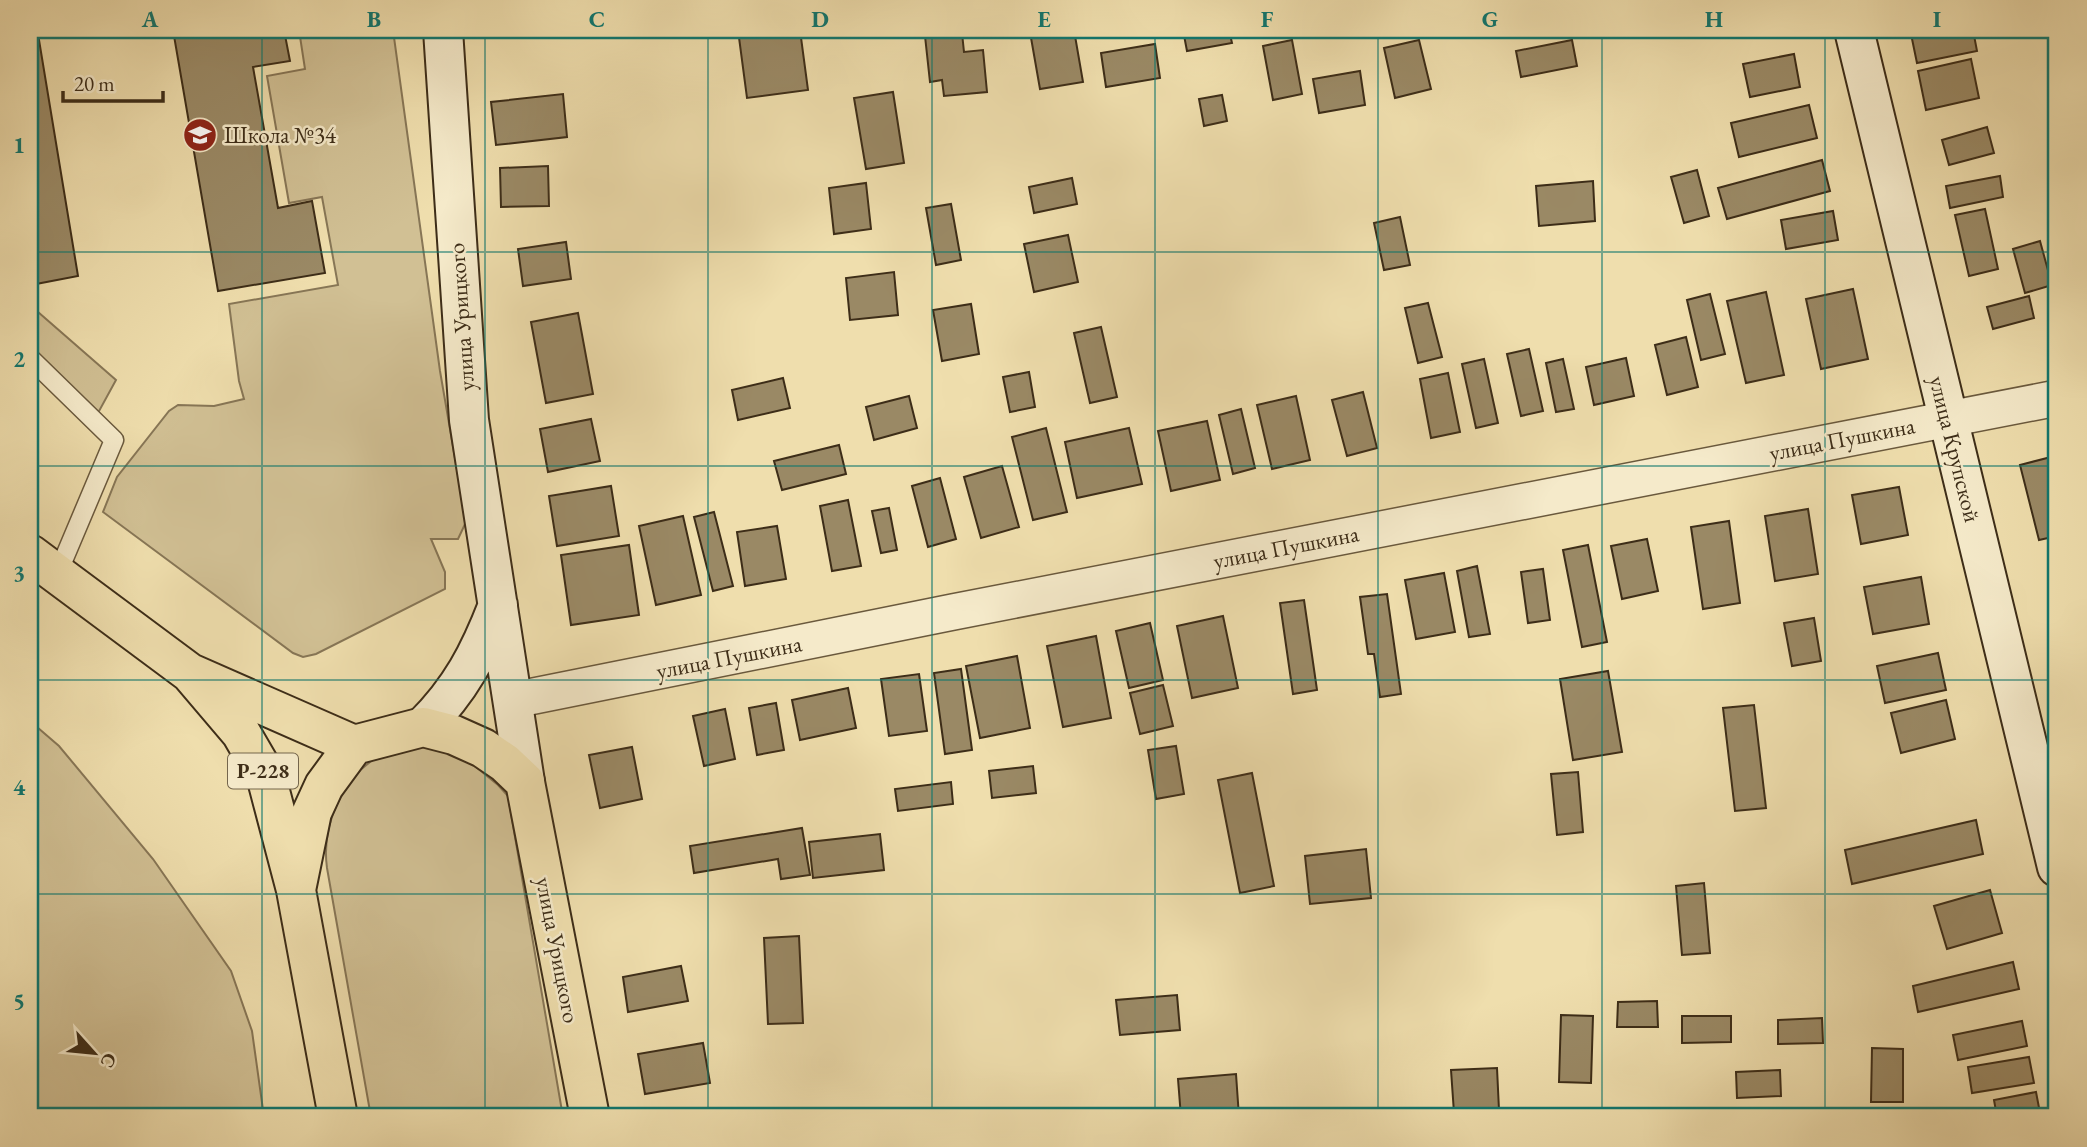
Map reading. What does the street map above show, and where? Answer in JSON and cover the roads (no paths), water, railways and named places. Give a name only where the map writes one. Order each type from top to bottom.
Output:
[{"type":"main road","name":"улица Урицкого","points":[[443,30],[468,408],[526,782],[590,1117]]},
{"type":"main road","name":"улица Крупской","points":[[1854,30],[2057,867]]},
{"type":"main road","name":"Р-228","points":[[43,565],[190,673],[241,733],[266,776],[296,890]]},
{"type":"main road","points":[[423,727],[446,705],[465,678],[481,649],[499,603]]},
{"type":"main road","points":[[190,673],[354,745],[423,727],[454,735],[505,762],[526,782]]},
{"type":"main road","points":[[338,1117],[296,890],[312,813],[324,786],[354,745]]},
{"type":"street","name":"улица Пушкина","points":[[514,700],[2057,398]]},
{"type":"lane","points":[[30,358],[114,440],[43,565]]},
{"type":"place","name":"Школа №34","points":[[200,135]]}]
